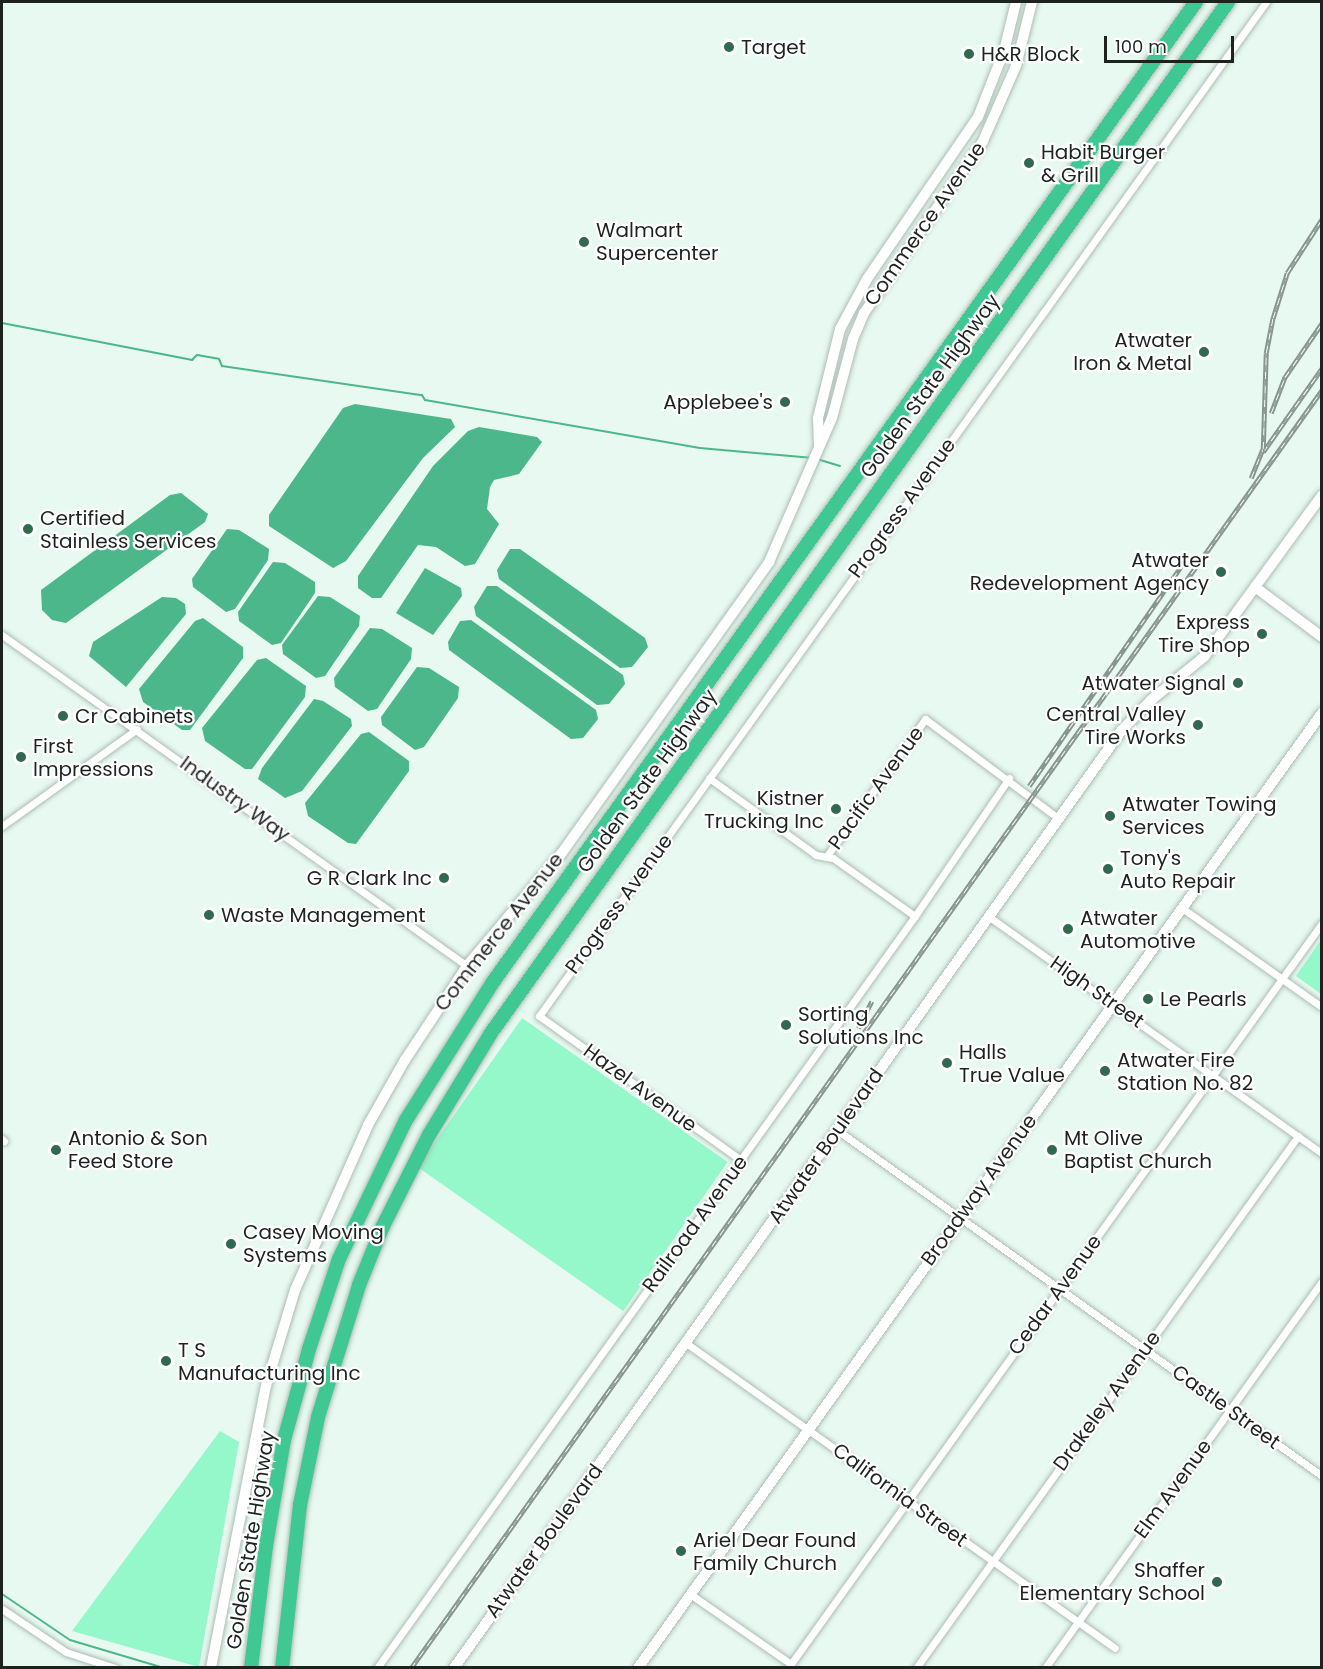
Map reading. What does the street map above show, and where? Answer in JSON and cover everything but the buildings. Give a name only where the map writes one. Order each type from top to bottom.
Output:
[{"type":"highway","name":"Golden State Highway","points":[[251,1668],[266,1546],[284,1440],[309,1349],[339,1259],[406,1120],[493,982],[1196,2]]},
{"type":"highway","name":"Golden State Highway","points":[[282,1668],[300,1505],[318,1417],[359,1285],[383,1226],[429,1135],[491,1033],[1228,2]]},
{"type":"street","name":"Commerce Avenue","points":[[819,446],[818,418],[840,329],[867,279],[978,117],[1004,51],[1016,2]]},
{"type":"street","name":"Commerce Avenue","points":[[212,1668],[248,1468],[266,1386],[295,1290],[368,1125],[405,1060],[467,966],[561,854],[769,562],[811,472],[819,446],[832,418],[853,339],[864,313],[983,141],[1016,66],[1032,2]]},
{"type":"street","name":"Progress Avenue","points":[[539,1016],[1266,2]]},
{"type":"street","name":"Atwater Boulevard","points":[[454,1668],[1121,731],[1151,700],[1204,657],[1320,500]]},
{"type":"street","points":[[1255,587],[1322,637]]},
{"type":"street","name":"Industry Way","points":[[2,635],[467,966]]},
{"type":"street","name":"Broadway Avenue","points":[[638,1668],[1322,713]]},
{"type":"street","name":"Pacific Avenue","points":[[826,857],[925,719],[1010,778]]},
{"type":"street","points":[[2,826],[137,729]]},
{"type":"street","points":[[708,778],[816,855],[833,858],[915,916]]},
{"type":"street","points":[[1010,778],[1058,819]]},
{"type":"street","name":"Railroad Avenue","points":[[376,1668],[915,916],[1010,778]]},
{"type":"street","points":[[1182,908],[1322,1007]]},
{"type":"street","name":"High Street","points":[[988,916],[1322,1153]]},
{"type":"street","name":"Cedar Avenue","points":[[789,1666],[1322,923]]},
{"type":"street","name":"Hazel Avenue","points":[[539,1016],[741,1160]]},
{"type":"street","name":"Castle Street","points":[[837,1131],[1322,1476]]},
{"type":"street","name":"Drakeley Avenue","points":[[916,1668],[1298,1136]]},
{"type":"street","name":"Elm Avenue","points":[[1045,1668],[1322,1281]]},
{"type":"street","name":"California Street","points":[[686,1343],[1115,1648]]},
{"type":"street","points":[[690,1594],[789,1666]]},
{"type":"street","points":[[2,1609],[66,1653],[115,1668]]},
{"type":"shaded area","points":[[355,404],[451,419],[455,427],[423,458],[346,561],[333,568],[269,526],[269,515],[343,408]]},
{"type":"shaded area","points":[[479,427],[537,437],[542,442],[519,474],[494,480],[490,487],[487,509],[499,524],[475,564],[465,566],[436,547],[418,545],[381,598],[372,598],[358,588],[358,576],[433,466],[468,431]]},
{"type":"shaded area","points":[[181,493],[208,514],[205,522],[66,623],[52,620],[42,610],[41,590],[170,495]]},
{"type":"shaded area","points":[[227,529],[239,530],[269,549],[268,560],[235,609],[226,612],[193,587],[192,579]]},
{"type":"shaded area","points":[[510,549],[520,549],[645,638],[648,647],[632,667],[620,668],[499,579],[497,570]]},
{"type":"shaded area","points":[[273,562],[285,563],[315,582],[315,593],[281,643],[272,645],[239,621],[238,612]]},
{"type":"shaded area","points":[[425,568],[461,588],[462,596],[433,635],[396,613]]},
{"type":"shaded area","points":[[487,586],[497,586],[623,675],[625,684],[609,704],[597,705],[476,616],[474,607]]},
{"type":"shaded area","points":[[318,596],[330,597],[360,616],[359,626],[325,676],[316,678],[283,654],[282,645]]},
{"type":"shaded area","points":[[162,597],[176,598],[185,604],[186,614],[126,687],[89,656],[93,642]]},
{"type":"shaded area","points":[[203,618],[243,647],[243,658],[190,730],[182,730],[143,702],[139,689],[195,621]]},
{"type":"shaded area","points":[[471,620],[596,710],[598,719],[583,738],[571,739],[449,650],[448,642],[460,621]]},
{"type":"shaded area","points":[[370,628],[382,629],[412,648],[411,659],[377,709],[368,711],[335,687],[334,678]]},
{"type":"shaded area","points":[[266,658],[306,686],[305,697],[252,769],[245,769],[205,741],[202,728],[257,660]]},
{"type":"shaded area","points":[[417,667],[429,668],[459,687],[458,698],[424,747],[415,750],[382,725],[381,717]]},
{"type":"shaded area","points":[[314,699],[323,701],[351,719],[352,726],[302,791],[285,798],[258,779],[262,768]]},
{"type":"shaded area","points":[[369,732],[409,761],[409,771],[356,844],[348,843],[308,816],[305,803],[361,734]]},
{"type":"shaded area","points":[[1321,940],[1322,994],[1296,976]]},
{"type":"shaded area","points":[[522,1018],[728,1162],[623,1311],[418,1167]]},
{"type":"shaded area","points":[[220,1431],[239,1442],[199,1667],[72,1631]]},
{"type":"waterway","points":[[2,323],[192,360],[197,355],[219,359],[222,366],[422,395],[425,400],[700,448],[811,458]]},
{"type":"waterway","points":[[817,459],[840,466]]},
{"type":"waterway","points":[[2,1594],[70,1640],[164,1668]]},
{"type":"railway","points":[[1251,478],[1263,449],[1266,353],[1273,318],[1287,273],[1322,219]]},
{"type":"railway","points":[[1271,413],[1285,377],[1322,323]]},
{"type":"railway","points":[[1263,452],[1322,368]]},
{"type":"railway","points":[[411,1668],[1322,390]]},
{"type":"railway","points":[[1029,786],[1183,564]]},
{"type":"railway","points":[[858,1028],[872,1001]]},
{"type":"place","name":"Target","points":[[729,47]]},
{"type":"place","name":"H&R Block","points":[[969,54]]},
{"type":"place","name":"Habit Burger & Grill","points":[[1029,163]]},
{"type":"place","name":"Walmart Supercenter","points":[[584,242]]},
{"type":"place","name":"Atwater Iron & Metal","points":[[1204,352]]},
{"type":"place","name":"Applebee's","points":[[785,402]]},
{"type":"place","name":"Certified Stainless Services","points":[[28,529]]},
{"type":"place","name":"Atwater Redevelopment Agency","points":[[1221,572]]},
{"type":"place","name":"Express Tire Shop","points":[[1262,634]]},
{"type":"place","name":"Atwater Signal","points":[[1238,683]]},
{"type":"place","name":"Cr Cabinets","points":[[63,716]]},
{"type":"place","name":"Central Valley Tire Works","points":[[1198,725]]},
{"type":"place","name":"First Impressions","points":[[21,757]]},
{"type":"place","name":"Kistner Trucking Inc","points":[[836,809]]},
{"type":"place","name":"Atwater Towing Services","points":[[1110,816]]},
{"type":"place","name":"Tony's Auto Repair","points":[[1108,869]]},
{"type":"place","name":"G R Clark Inc","points":[[444,878]]},
{"type":"place","name":"Waste Management","points":[[209,915]]},
{"type":"place","name":"Atwater Automotive","points":[[1068,929]]},
{"type":"place","name":"Le Pearls","points":[[1148,999]]},
{"type":"place","name":"Sorting Solutions Inc","points":[[786,1025]]},
{"type":"place","name":"Halls True Value","points":[[947,1063]]},
{"type":"place","name":"Atwater Fire Station No. 82","points":[[1105,1071]]},
{"type":"place","name":"Antonio & Son Feed Store","points":[[56,1150]]},
{"type":"place","name":"Mt Olive Baptist Church","points":[[1052,1150]]},
{"type":"place","name":"Casey Moving Systems","points":[[231,1244]]},
{"type":"place","name":"T S Manufacturing Inc","points":[[166,1361]]},
{"type":"place","name":"Ariel Dear Found Family Church","points":[[681,1551]]},
{"type":"place","name":"Shaffer Elementary School","points":[[1217,1582]]}]
